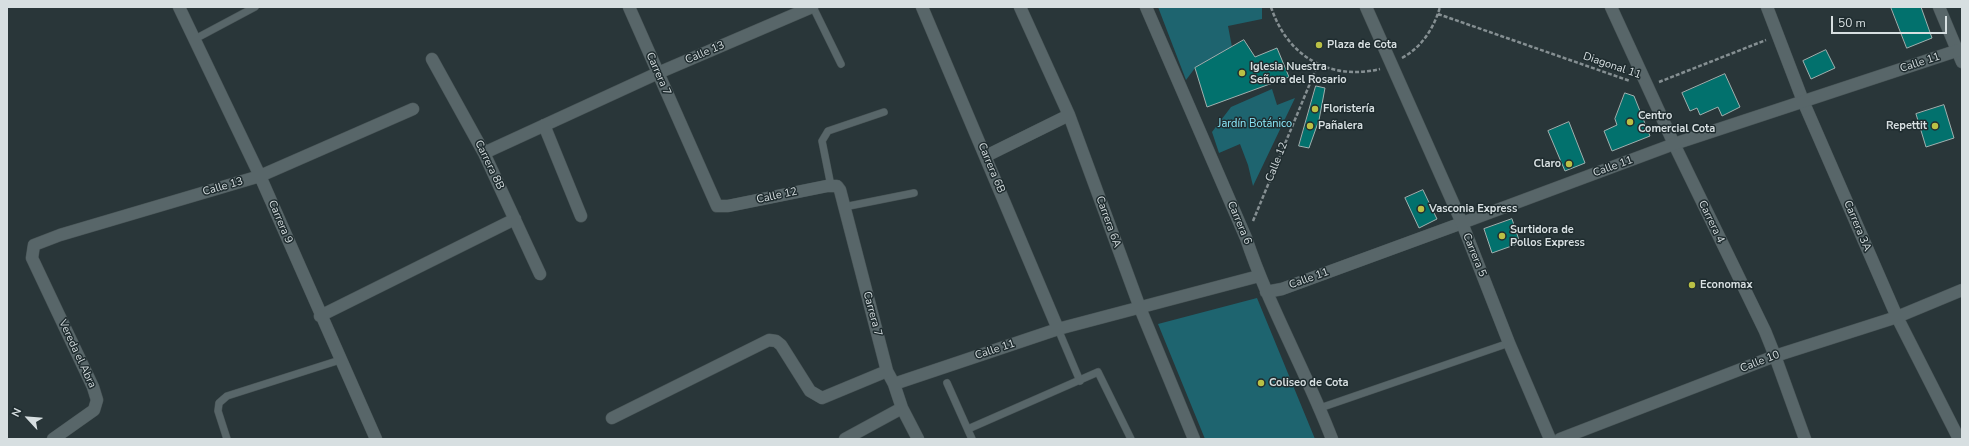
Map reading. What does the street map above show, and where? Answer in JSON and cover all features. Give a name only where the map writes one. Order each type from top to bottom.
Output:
[{"type":"street","name":"Carrera 9","points":[[179,7],[260,176],[320,316],[376,439]]},
{"type":"street","name":"Carrera 7","points":[[629,7],[717,206]]},
{"type":"street","name":"Calle 13","points":[[484,153],[598,100],[812,7]]},
{"type":"street","name":"Carrera 6B","points":[[922,7],[1058,330]]},
{"type":"street","name":"Carrera 6A","points":[[1020,7],[1069,115],[1140,308],[1194,439]]},
{"type":"street","name":"Carrera 6","points":[[1146,7],[1246,238],[1259,276],[1320,408],[1332,439]]},
{"type":"street","name":"Carrera 5","points":[[1366,7],[1462,223],[1509,343],[1550,439]]},
{"type":"street","name":"Carrera 4","points":[[1611,7],[1674,144],[1775,356],[1804,439]]},
{"type":"street","name":"Carrera 3A","points":[[1767,7],[1803,101],[1897,317],[1959,439]]},
{"type":"street","points":[[1939,7],[1959,50],[1962,62]]},
{"type":"street","name":"Calle 11","points":[[1266,292],[1282,289],[1674,144],[1959,50]]},
{"type":"street","name":"Carrera 8B","points":[[432,59],[484,153],[540,274]]},
{"type":"street","name":"Calle 13","points":[[32,252],[34,245],[60,235],[260,176],[413,109]]},
{"type":"street","points":[[986,156],[1069,115]]},
{"type":"street","points":[[544,125],[581,216]]},
{"type":"street","name":"Carrera 7","points":[[834,186],[840,190],[887,371],[894,384],[902,408],[918,439]]},
{"type":"street","name":"Calle 12","points":[[717,206],[728,206],[834,186]]},
{"type":"street","points":[[320,316],[515,219]]},
{"type":"street","name":"Vereda el Abra","points":[[32,252],[32,258],[93,387],[97,400],[94,410],[53,439]]},
{"type":"street","name":"Calle 11","points":[[894,384],[1058,330],[1259,276]]},
{"type":"street","name":"Calle 10","points":[[1560,439],[1775,356],[1897,317],[1962,290]]},
{"type":"street","points":[[612,418],[769,340],[776,341],[781,345],[810,391],[822,398],[887,371]]},
{"type":"street","points":[[845,439],[902,408]]},
{"type":"lane","points":[[195,39],[255,7]]},
{"type":"lane","points":[[812,7],[841,64]]},
{"type":"lane","points":[[834,186],[822,141],[828,131],[884,112]]},
{"type":"lane","points":[[844,208],[914,193]]},
{"type":"lane","points":[[1058,330],[1080,381]]},
{"type":"lane","points":[[1320,408],[1509,343]]},
{"type":"lane","points":[[227,439],[218,411],[219,403],[226,396],[340,360]]},
{"type":"lane","points":[[968,429],[1098,372],[1131,439]]},
{"type":"lane","points":[[947,383],[972,439]]},
{"type":"path","points":[[1271,7],[1282,33],[1292,46],[1304,56],[1318,64],[1334,70],[1350,72],[1367,72],[1383,68],[1412,52],[1423,41],[1438,14],[1440,7]]},
{"type":"path","name":"Diagonal 11","points":[[1438,14],[1648,87],[1778,36]]},
{"type":"path","name":"Calle 12","points":[[1246,238],[1318,64]]},
{"type":"green space","points":[[1158,7],[1262,7],[1262,19],[1228,26],[1232,47],[1195,68],[1186,80]]},
{"type":"green space","name":"Jardín Botánico","points":[[1272,89],[1277,105],[1295,98],[1253,186],[1248,165],[1240,144],[1219,153],[1212,132],[1231,107]]},
{"type":"green space","points":[[1257,298],[1315,439],[1205,439],[1158,324]]},
{"type":"building","points":[[1891,7],[1921,7],[1932,38],[1907,48]]},
{"type":"building","name":"Iglesia Nuestra Señora del Rosario","points":[[1244,40],[1255,57],[1277,48],[1289,77],[1207,107],[1195,68]]},
{"type":"building","points":[[1826,50],[1835,68],[1811,79],[1803,61]]},
{"type":"building","points":[[1725,74],[1740,107],[1722,116],[1718,107],[1700,115],[1697,108],[1690,111],[1682,93]]},
{"type":"building","points":[[1316,86],[1325,88],[1319,120],[1309,148],[1299,146]]},
{"type":"building","name":"Centro Comercial Cota","points":[[1625,93],[1634,96],[1650,136],[1612,151],[1604,131],[1617,125],[1615,119]]},
{"type":"building","name":"Repettit","points":[[1944,105],[1954,138],[1926,147],[1916,114]]},
{"type":"building","points":[[1569,122],[1585,163],[1565,171],[1548,131]]},
{"type":"building","name":"Vasconia Express","points":[[1423,190],[1437,219],[1419,228],[1405,198]]},
{"type":"building","name":"Surtidora de Pollos Express","points":[[1512,219],[1520,243],[1492,253],[1484,229]]},
{"type":"place","name":"Plaza de Cota","points":[[1319,45]]},
{"type":"place","name":"Iglesia Nuestra Señora del Rosario","points":[[1242,73]]},
{"type":"place","name":"Floristería","points":[[1315,109]]},
{"type":"place","name":"Centro Comercial Cota","points":[[1630,122]]},
{"type":"place","name":"Pañalera","points":[[1310,126]]},
{"type":"place","name":"Repettit","points":[[1935,126]]},
{"type":"place","name":"Claro","points":[[1569,164]]},
{"type":"place","name":"Vasconia Express","points":[[1421,209]]},
{"type":"place","name":"Surtidora de Pollos Express","points":[[1502,236]]},
{"type":"place","name":"Economax","points":[[1692,285]]},
{"type":"place","name":"Coliseo de Cota","points":[[1261,383]]}]
